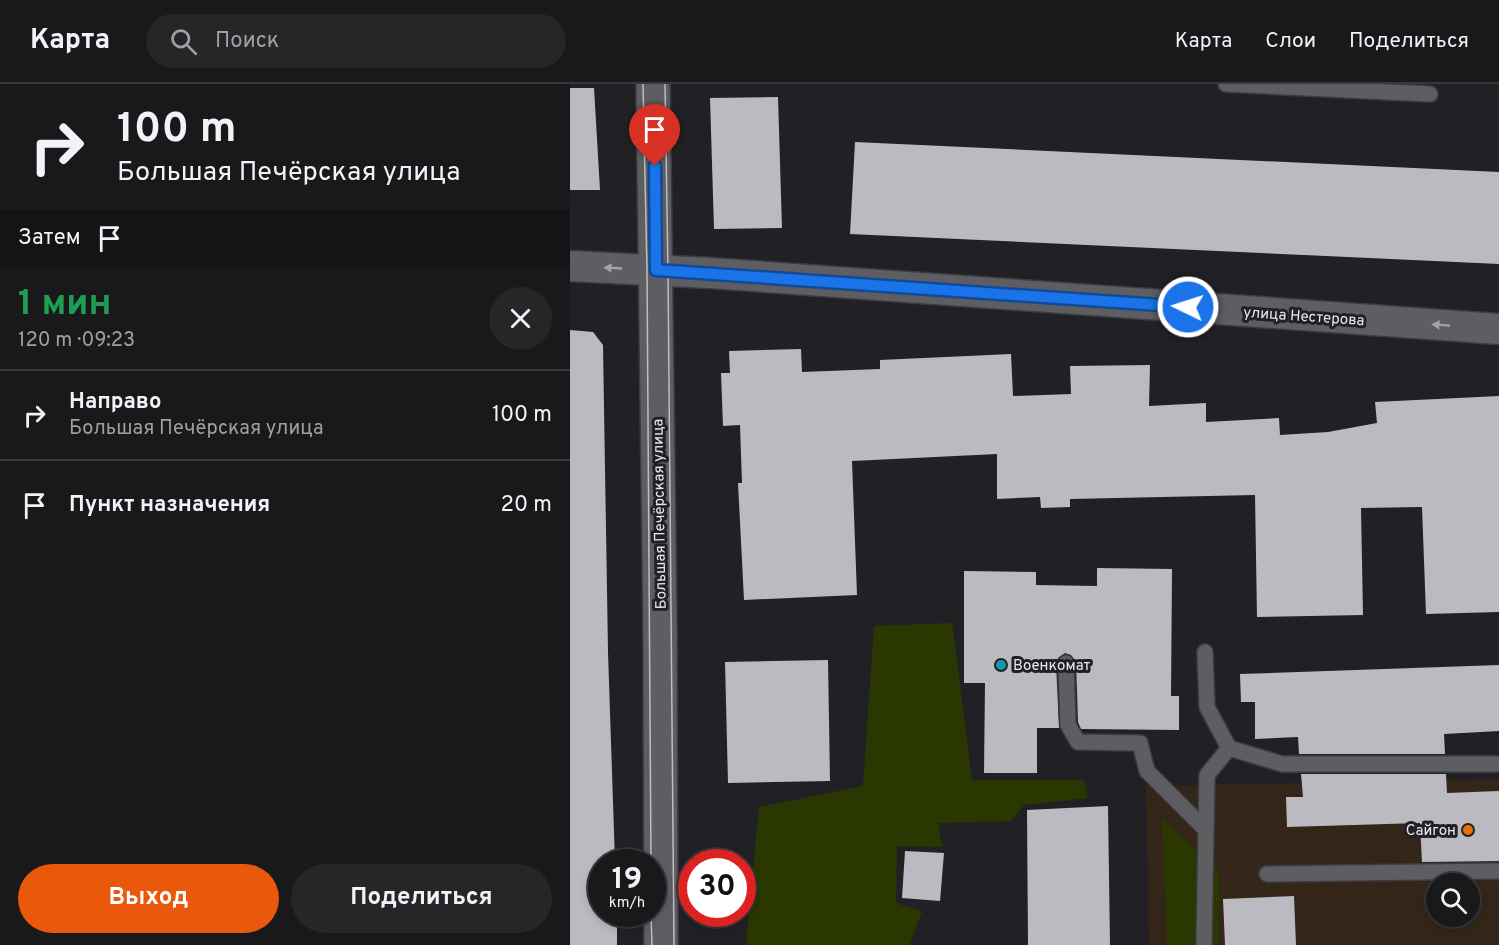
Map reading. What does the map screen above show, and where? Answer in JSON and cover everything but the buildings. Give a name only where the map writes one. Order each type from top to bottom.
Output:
[{"type":"street","name":"Большая Печёрская улица","points":[[653,84],[660,639],[661,945]]},
{"type":"street","name":"улица Нестерова","points":[[570,266],[656,270],[1499,329]]},
{"type":"lane","points":[[1226,84],[1430,94]]},
{"type":"lane","points":[[1205,652],[1208,707],[1229,748],[1282,764],[1499,764]]},
{"type":"lane","points":[[1066,663],[1068,724],[1078,742],[1140,743],[1147,771],[1206,830]]},
{"type":"lane","points":[[1204,945],[1207,774],[1229,748]]},
{"type":"lane","points":[[1267,874],[1499,871]]},
{"type":"shaded area","points":[[1499,779],[1499,945],[1149,945],[1146,786]]},
{"type":"green space","points":[[952,623],[972,780],[1084,780],[1088,798],[1024,805],[1011,821],[938,823],[942,847],[897,846],[896,903],[922,911],[910,945],[746,945],[748,927],[756,927],[755,849],[759,807],[863,786],[874,626]]},
{"type":"green space","points":[[1162,817],[1219,872],[1219,945],[1167,945]]},
{"type":"tram line","points":[[643,84],[647,270],[651,849]]},
{"type":"tram line","points":[[665,84],[674,945]]},
{"type":"tram line","points":[[651,927],[652,945]]},
{"type":"place","name":"Военкомат","points":[[1001,665]]},
{"type":"place","name":"Сайгон","points":[[1468,830]]},
{"type":"route","points":[[655,166],[656,270],[1188,307]]}]
